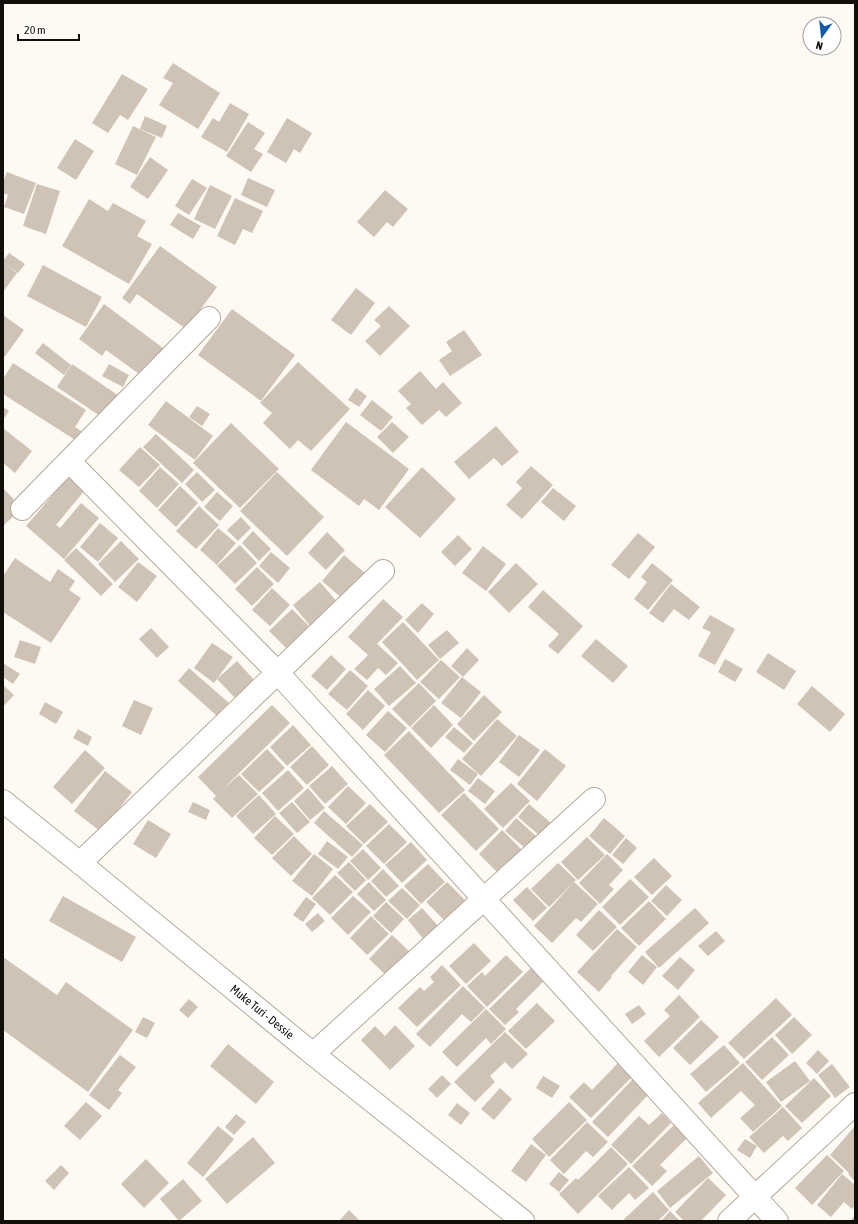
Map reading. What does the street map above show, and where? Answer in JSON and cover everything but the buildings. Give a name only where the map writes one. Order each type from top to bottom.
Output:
[{"type":"street","points":[[22,509],[209,318]]},
{"type":"street","points":[[69,461],[278,673],[777,1221]]},
{"type":"street","points":[[80,862],[383,571]]},
{"type":"street","points":[[313,1054],[594,799]]},
{"type":"street","name":"Muke Turi - Dessie","points":[[3,801],[80,862],[313,1054],[523,1221]]},
{"type":"street","points":[[729,1221],[855,1104]]}]
